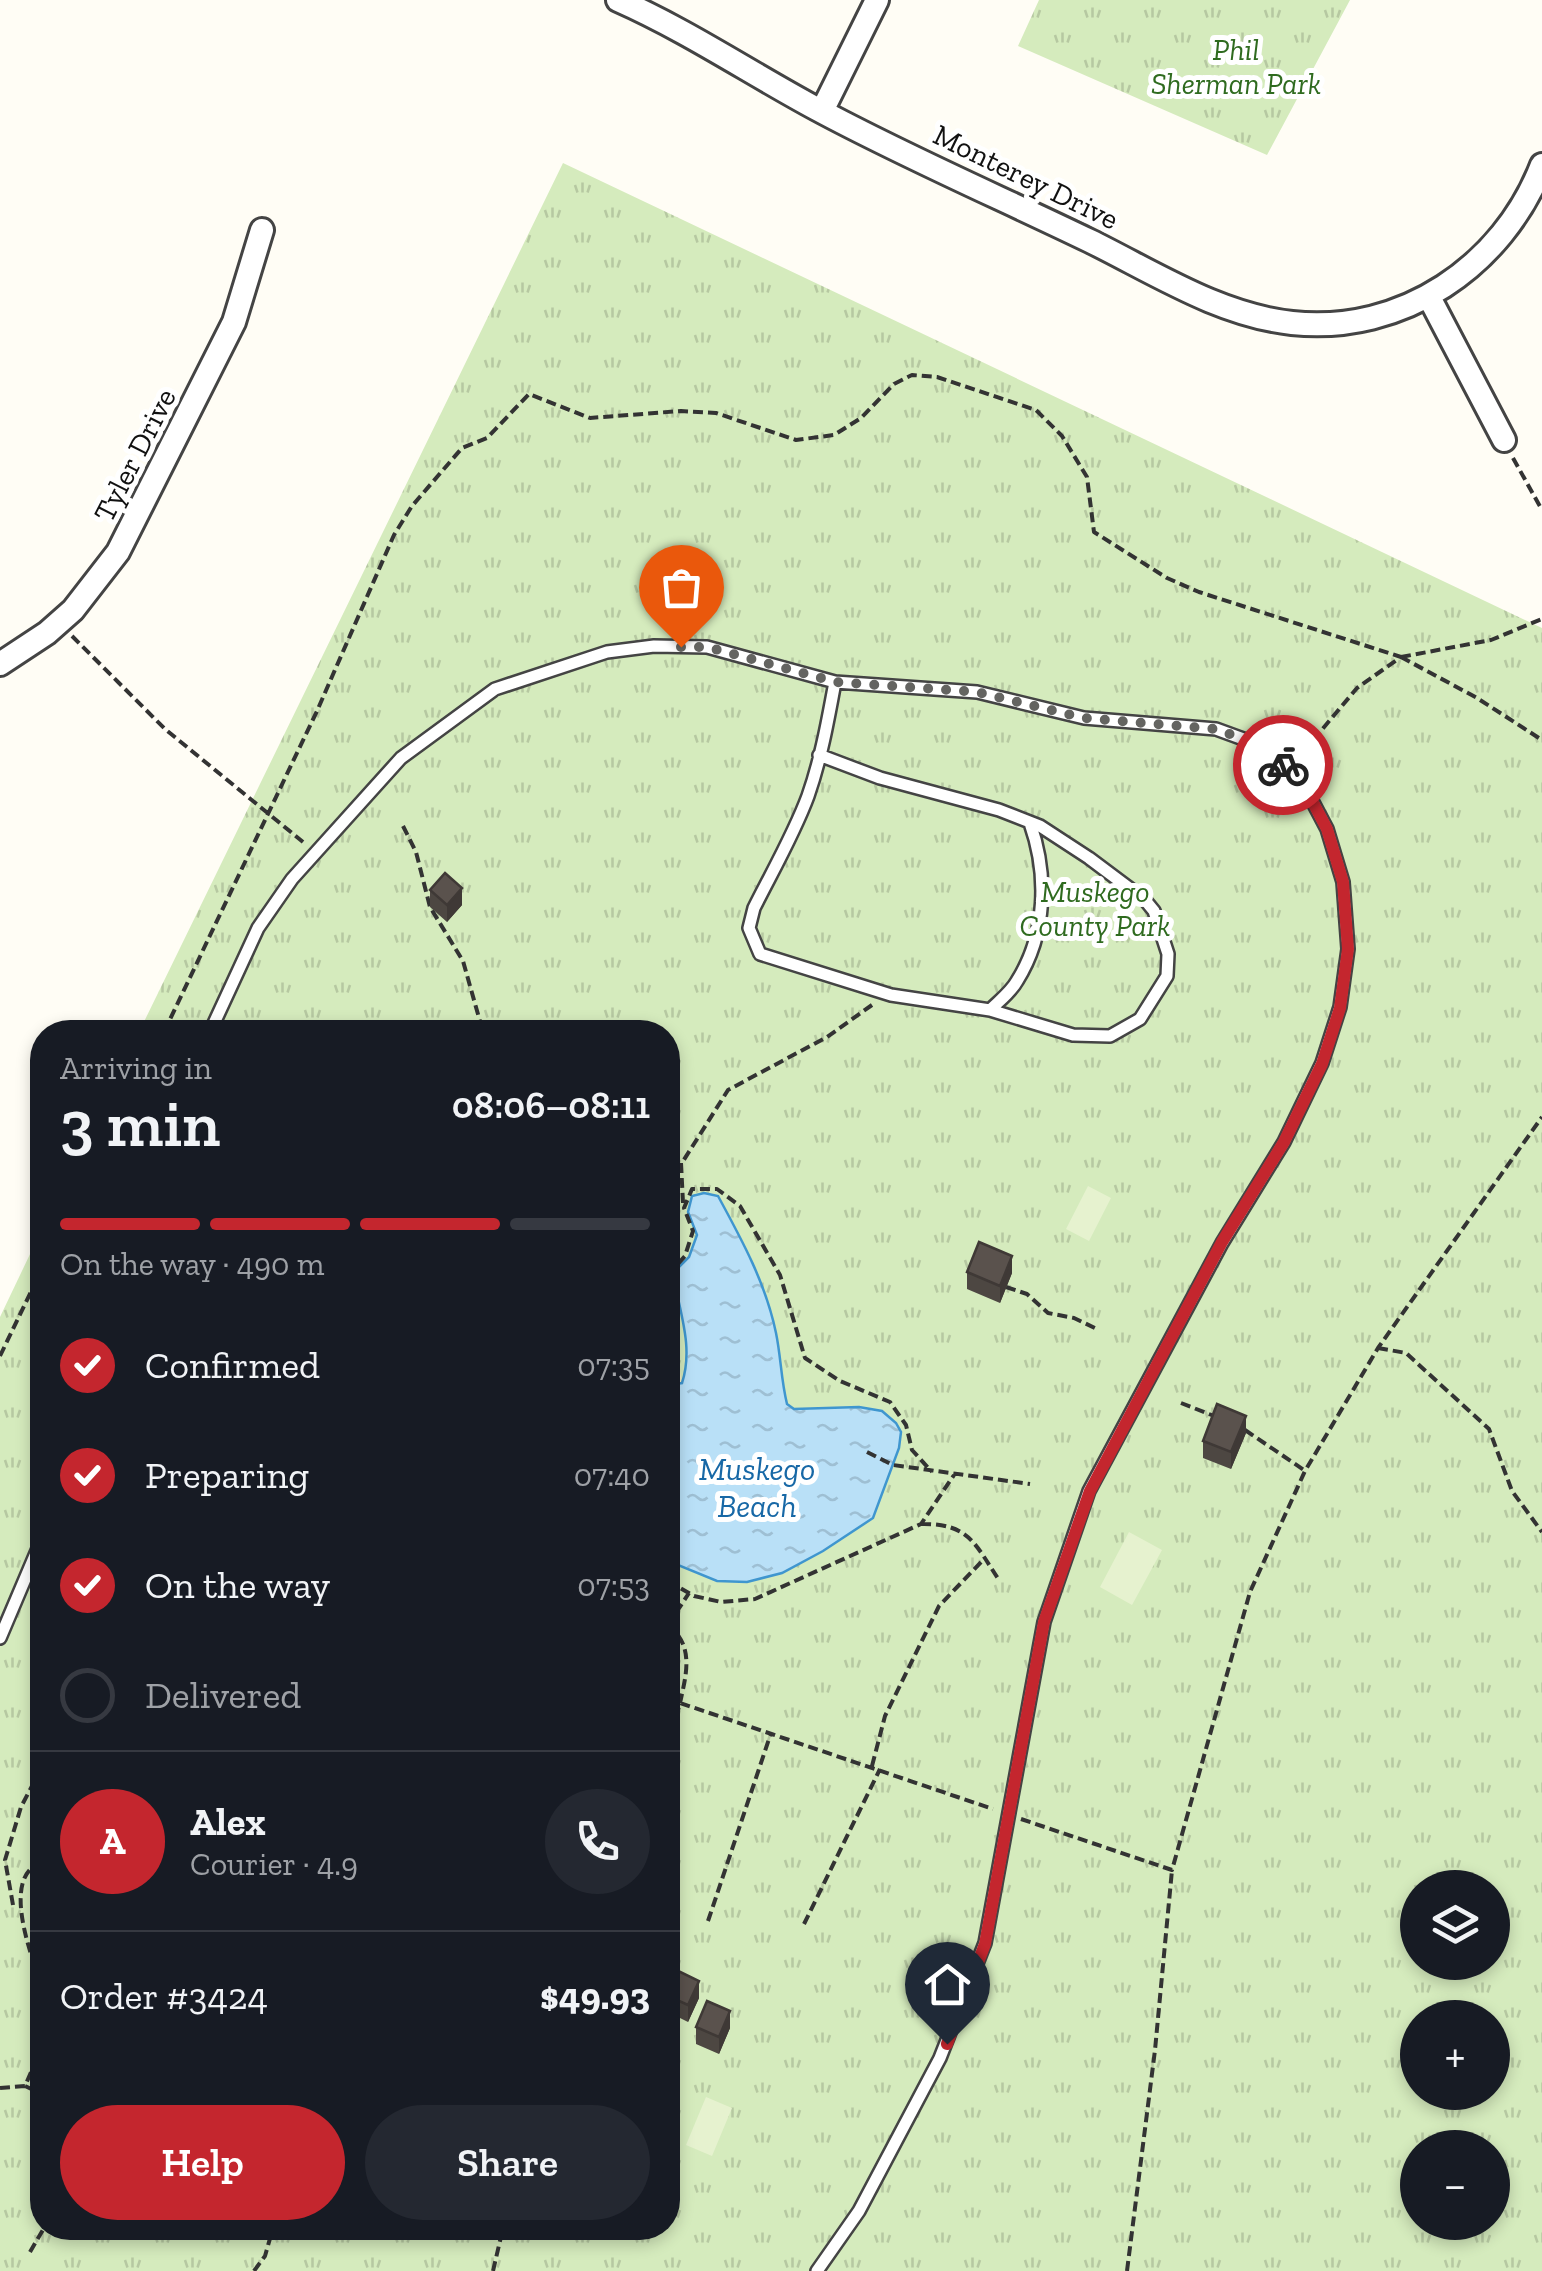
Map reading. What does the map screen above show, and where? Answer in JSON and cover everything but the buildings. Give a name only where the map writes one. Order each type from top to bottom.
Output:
[{"type":"street","name":"Monterey Drive","points":[[618,0],[712,46],[753,74],[822,111],[1219,304],[1265,318],[1310,324],[1371,316],[1430,297],[1501,239],[1530,194],[1542,165]]},
{"type":"street","points":[[822,111],[877,0]]},
{"type":"street","name":"Tyler Drive","points":[[0,664],[59,623],[98,582],[143,507],[234,322],[262,230]]},
{"type":"street","points":[[1430,297],[1504,440]]},
{"type":"lane","points":[[216,1020],[258,928],[292,878],[401,758],[495,689],[607,652],[654,646],[707,647],[836,682],[977,692],[1084,718],[1216,729],[1257,744],[1288,770],[1308,793],[1327,829],[1343,882],[1348,949],[1340,1008],[1322,1064],[1284,1142],[1222,1242],[1090,1491],[1044,1622],[985,1944],[947,2044],[859,2211],[817,2271]]},
{"type":"lane","points":[[819,754],[880,778],[999,810],[1030,823],[1090,858],[1145,900],[1154,911],[1168,954],[1168,976],[1140,1020],[1110,1036],[1073,1035],[990,1010],[891,994],[760,954],[749,928],[754,908],[808,796],[836,682]]},
{"type":"lane","points":[[990,1010],[1017,982],[1037,928],[1045,886],[1040,850],[1030,823]]},
{"type":"lane","points":[[0,1638],[30,1568]]},
{"type":"path","points":[[170,1020],[394,535],[412,506],[462,448],[487,438],[529,394],[590,418],[716,412],[796,440],[834,435],[912,375],[938,377],[1036,410],[1062,436],[1087,477],[1094,532],[1166,578],[1199,592],[1401,657],[1477,698],[1542,740]]},
{"type":"path","points":[[1504,440],[1542,510]]},
{"type":"path","points":[[1288,770],[1357,688],[1401,657],[1492,640],[1542,619]]},
{"type":"path","points":[[59,623],[165,729],[315,851]]},
{"type":"path","points":[[403,826],[416,852],[430,907],[464,961],[479,1020]]},
{"type":"path","points":[[680,1262],[694,1231],[684,1208],[681,1160],[728,1090],[827,1037],[891,994]]},
{"type":"path","points":[[1127,2271],[1156,2050],[1172,1870],[1250,1592],[1305,1471],[1378,1348],[1542,1116]]},
{"type":"path","points":[[684,1208],[692,1189],[700,1187],[718,1189],[740,1206],[780,1274],[805,1358],[840,1381],[890,1402],[906,1425],[912,1450],[932,1472]]},
{"type":"path","points":[[1006,1287],[1027,1294],[1048,1314],[1074,1318],[1099,1330]]},
{"type":"path","points":[[0,1356],[30,1294]]},
{"type":"path","points":[[1378,1348],[1406,1353],[1488,1429],[1512,1490],[1542,1532]]},
{"type":"path","points":[[1181,1402],[1222,1420]]},
{"type":"path","points":[[1234,1425],[1305,1471]]},
{"type":"path","points":[[867,1452],[893,1465],[1030,1484]]},
{"type":"path","points":[[921,1524],[954,1475]]},
{"type":"path","points":[[680,1589],[721,1602],[755,1599],[921,1524],[944,1523],[966,1532],[999,1580]]},
{"type":"path","points":[[872,1766],[884,1716],[938,1606],[984,1559]]},
{"type":"path","points":[[680,1607],[689,1594]]},
{"type":"path","points":[[680,1642],[689,1662],[680,1704],[1172,1870]]},
{"type":"path","points":[[708,1921],[770,1733]]},
{"type":"path","points":[[804,1924],[880,1769]]},
{"type":"path","points":[[30,1790],[5,1860],[13,1905],[30,1952]]},
{"type":"path","points":[[13,1905],[30,1868]]},
{"type":"path","points":[[24,2086],[30,2073]]},
{"type":"path","points":[[0,2088],[30,2089]]},
{"type":"path","points":[[30,2252],[37,2240]]},
{"type":"path","points":[[254,2271],[265,2256],[270,2240]]},
{"type":"path","points":[[494,2271],[500,2240]]},
{"type":"green space","name":"Phil Sherman Park","points":[[1039,0],[1350,0],[1267,155],[1018,46]]},
{"type":"green space","name":"Muskego County Park","points":[[563,163],[1542,628],[1542,2271],[0,2271],[0,1317],[30,1254],[30,2240],[680,2240],[680,1020],[145,1020]]},
{"type":"green space","points":[[1088,1186],[1111,1198],[1089,1241],[1066,1229]]},
{"type":"green space","points":[[1129,1532],[1162,1550],[1132,1605],[1100,1587]]},
{"type":"green space","points":[[706,2097],[732,2108],[712,2156],[686,2145]]},
{"type":"water","name":"Muskego Beach","points":[[692,1196],[718,1196],[760,1280],[776,1333],[787,1404],[794,1409],[859,1407],[882,1411],[901,1432],[899,1448],[873,1518],[782,1573],[747,1582],[717,1581],[680,1566],[680,1383],[686,1356],[680,1266],[689,1257],[697,1235],[688,1212]]},
{"type":"way so far","points":[[681,647],[707,647],[836,682],[977,692],[1084,718],[1216,729],[1257,744],[1283,765]]},
{"type":"route","points":[[947,2044],[985,1944],[1044,1622],[1090,1491],[1222,1242],[1284,1142],[1322,1064],[1340,1008],[1348,949],[1343,882],[1327,829],[1308,793],[1283,765]]}]
